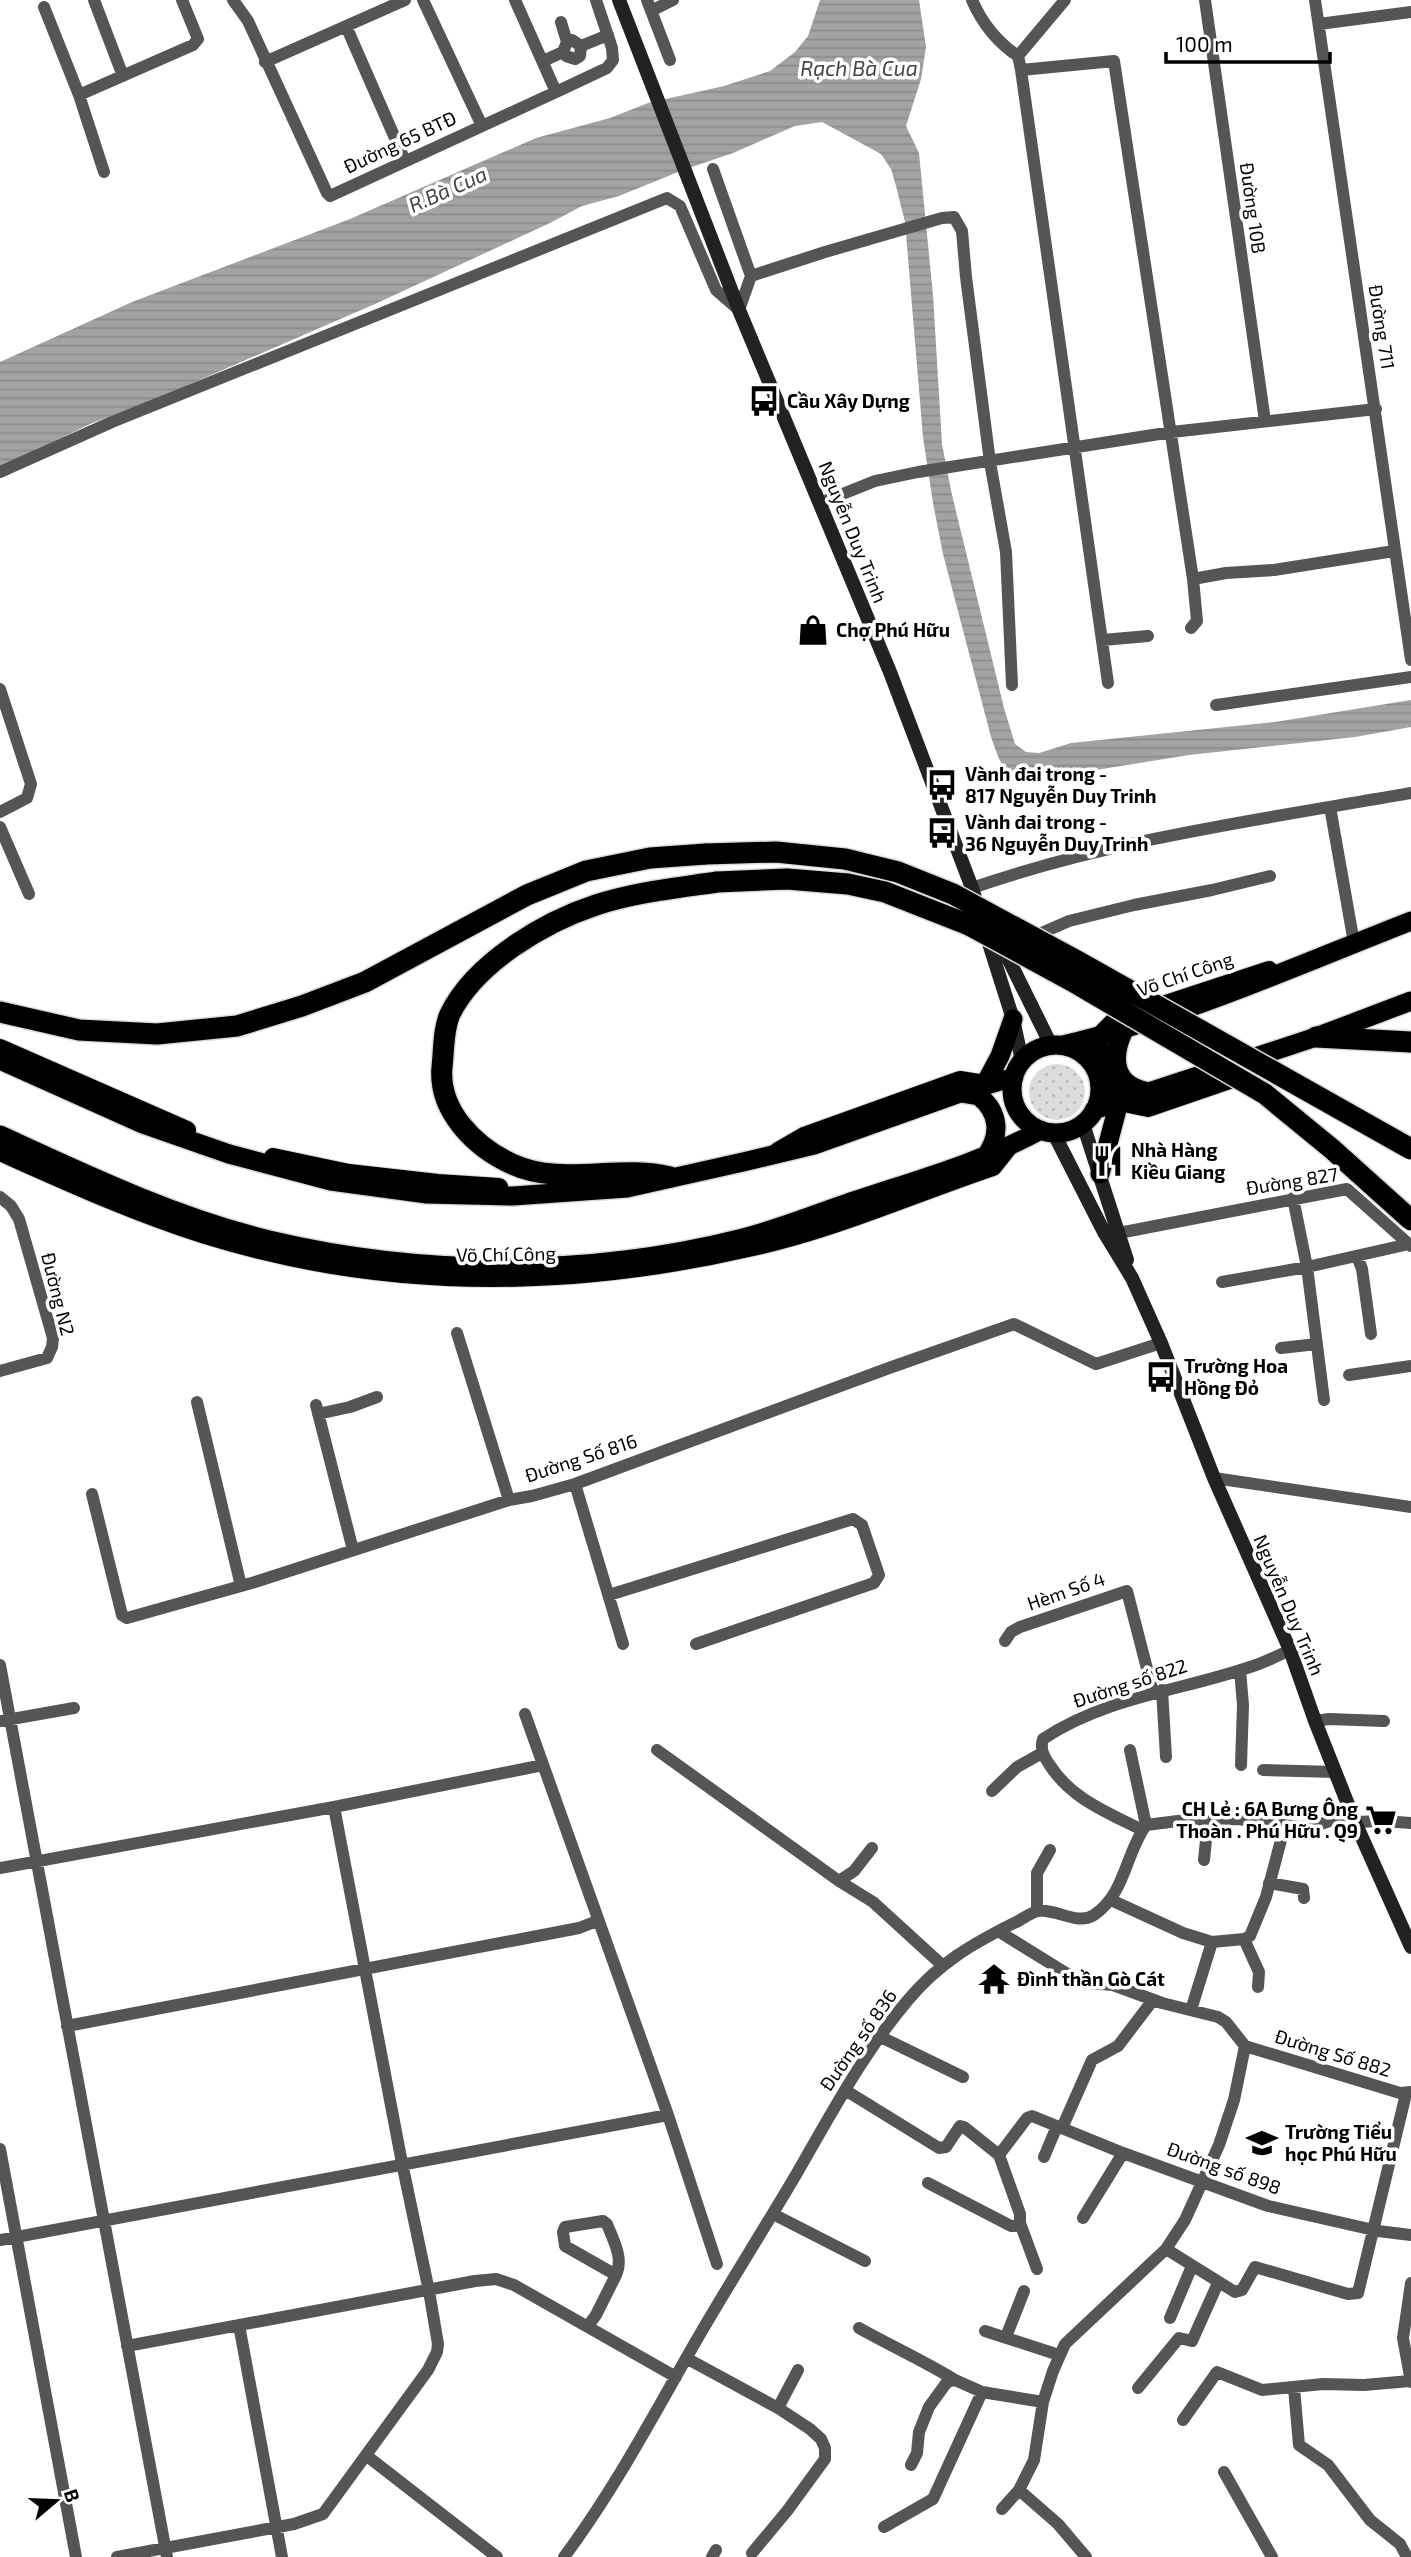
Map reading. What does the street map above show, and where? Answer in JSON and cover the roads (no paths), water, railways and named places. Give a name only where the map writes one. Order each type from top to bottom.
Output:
[{"type":"highway","points":[[0,1012],[79,1030],[158,1034],[237,1026],[302,1006],[365,982],[527,895],[586,871],[650,858],[776,852],[845,859],[898,872],[953,894],[1411,1149]]},
{"type":"highway","points":[[670,1177],[639,1172],[578,1175],[542,1173],[513,1165],[483,1148],[463,1128],[447,1103],[441,1076],[450,1016],[475,978],[500,957],[553,924],[597,904],[717,882],[787,879],[848,884],[885,892],[969,925],[1072,981],[1265,1094],[1332,1149],[1411,1220]]},
{"type":"highway","name":"Võ Chí Công","points":[[1057,1045],[1124,1030],[1293,969],[1411,921]]},
{"type":"highway","points":[[1018,1069],[1014,1098],[1017,1109],[1031,1125],[1047,1131],[1069,1131],[1119,1102],[1317,1037],[1411,1001]]},
{"type":"highway","points":[[985,1084],[1000,1056],[1013,1019]]},
{"type":"highway","points":[[1124,1030],[1115,1056],[1118,1070],[1125,1083],[1136,1090],[1150,1093]]},
{"type":"highway","points":[[1098,1037],[1104,1072],[1119,1102],[1100,1174]]},
{"type":"highway","points":[[1317,1037],[1411,1042]]},
{"type":"highway","points":[[0,1060],[143,1124],[229,1154],[331,1181],[427,1194],[513,1196],[627,1188],[814,1145],[985,1084],[1018,1069],[1030,1053],[1057,1045],[1084,1055],[1093,1064],[1100,1087],[1089,1117]]},
{"type":"highway","points":[[985,1084],[996,1095],[1006,1112],[1010,1131],[1008,1148]]},
{"type":"highway","points":[[960,1093],[979,1096],[993,1112],[997,1123],[996,1139],[985,1157]]},
{"type":"highway","name":"Võ Chí Công","points":[[0,1135],[93,1186],[165,1214],[269,1240],[400,1263],[505,1267],[567,1266],[700,1252],[985,1157],[1047,1131]]},
{"type":"main road","name":"Nguyễn Duy Trinh","points":[[618,0],[739,310],[890,672],[972,888],[1013,1019],[1018,1069]]},
{"type":"main road","name":"Nguyễn Duy Trinh","points":[[972,888],[1057,1045]]},
{"type":"main road","name":"Võ Chí Công","points":[[1098,1037],[1114,1021],[1261,971],[1293,969]]},
{"type":"main road","points":[[1317,1037],[1357,1030],[1411,1011]]},
{"type":"main road","points":[[0,1048],[173,1125],[248,1152],[349,1173],[438,1184],[506,1187],[670,1177]]},
{"type":"main road","points":[[1119,1102],[1148,1108],[1253,1072],[1275,1049]]},
{"type":"main road","points":[[776,1152],[804,1136],[960,1080],[985,1084]]},
{"type":"main road","name":"Nguyễn Duy Trinh","points":[[1089,1117],[1100,1174],[1132,1278]]},
{"type":"main road","name":"Nguyễn Duy Trinh","points":[[1047,1131],[1132,1278],[1161,1343],[1214,1478],[1290,1650],[1354,1817],[1411,1947]]},
{"type":"main road","name":"Võ Chí Công","points":[[700,1252],[797,1236],[993,1167],[1008,1148]]},
{"type":"main road","name":"Võ Chí Công","points":[[0,1152],[93,1186]]},
{"type":"street","points":[[94,0],[123,76]]},
{"type":"street","points":[[79,95],[193,45],[198,39],[182,0]]},
{"type":"street","name":"Đường 65 BTĐ","points":[[233,0],[248,21],[330,196],[607,68],[613,60],[608,35]]},
{"type":"street","points":[[265,62],[405,0]]},
{"type":"street","points":[[423,0],[482,126]]},
{"type":"street","points":[[515,0],[556,92]]},
{"type":"street","points":[[581,46],[608,35],[596,0]]},
{"type":"street","points":[[670,60],[649,5],[673,0]]},
{"type":"street","points":[[972,0],[980,18],[1005,48],[1018,56],[1021,70],[1108,683]]},
{"type":"street","points":[[1018,56],[1065,0]]},
{"type":"street","name":"Đường 10B","points":[[1205,0],[1265,421]]},
{"type":"street","name":"Đường 711","points":[[1315,0],[1411,660]]},
{"type":"street","points":[[44,7],[79,95],[104,172]]},
{"type":"street","points":[[1319,24],[1411,12]]},
{"type":"street","points":[[561,22],[566,57],[575,59],[580,56],[581,46]]},
{"type":"street","points":[[346,26],[405,161]]},
{"type":"street","points":[[543,61],[572,40],[581,46]]},
{"type":"street","points":[[575,59],[583,79]]},
{"type":"street","points":[[1021,70],[1114,61],[1193,579],[1197,621],[1191,628]]},
{"type":"street","points":[[0,472],[112,422],[667,198],[680,206],[716,290],[739,310],[751,276],[713,169]]},
{"type":"street","points":[[751,276],[889,233],[954,217],[962,231],[990,462],[1006,552],[1012,685]]},
{"type":"street","points":[[820,503],[875,481],[919,472],[1172,432],[1376,409]]},
{"type":"street","points":[[1193,579],[1226,573],[1274,570],[1394,551]]},
{"type":"street","points":[[1102,640],[1148,636]]},
{"type":"street","points":[[1216,705],[1411,677]]},
{"type":"street","points":[[0,689],[31,784],[27,798],[0,812]]},
{"type":"street","points":[[972,888],[1019,872],[1133,842],[1411,793]]},
{"type":"street","points":[[1330,807],[1354,943]]},
{"type":"street","points":[[0,827],[29,894]]},
{"type":"street","points":[[1002,946],[1041,935],[1069,921],[1270,876]]},
{"type":"street","name":"Đường 827","points":[[1119,1233],[1347,1189],[1410,1245]]},
{"type":"street","name":"Đường N2","points":[[0,1197],[11,1206],[19,1219],[53,1338],[47,1358],[0,1371]]},
{"type":"street","points":[[1293,1198],[1307,1267],[1324,1400]]},
{"type":"street","points":[[1222,1282],[1410,1245]]},
{"type":"street","points":[[1357,1256],[1362,1269],[1371,1334]]},
{"type":"street","name":"Đường Số 816","points":[[92,1494],[124,1617],[241,1586],[509,1500],[575,1484],[889,1367],[1014,1324],[1096,1364],[1161,1343]]},
{"type":"street","points":[[457,1333],[509,1500]]},
{"type":"street","points":[[1281,1348],[1317,1344]]},
{"type":"street","points":[[1349,1375],[1411,1366]]},
{"type":"street","points":[[353,1550],[317,1409],[350,1407],[377,1397]]},
{"type":"street","points":[[197,1402],[241,1586]]},
{"type":"street","points":[[1214,1478],[1411,1507]]},
{"type":"street","points":[[575,1484],[623,1644]]},
{"type":"street","points":[[609,1595],[853,1519],[862,1525],[879,1575],[874,1583],[696,1643]]},
{"type":"street","name":"Hèm Số 4","points":[[1004,1642],[1011,1632],[1020,1627],[1127,1591],[1158,1691]]},
{"type":"street","name":"Đường số 822","points":[[1042,1752],[1043,1739],[1089,1713],[1158,1691],[1240,1670],[1290,1650]]},
{"type":"street","points":[[0,1665],[5,1720],[37,1861],[166,2553]]},
{"type":"street","points":[[1240,1670],[1243,1704],[1241,1765]]},
{"type":"street","points":[[1158,1691],[1167,1757]]},
{"type":"street","points":[[5,1720],[74,1708]]},
{"type":"street","points":[[525,1714],[717,2264]]},
{"type":"street","points":[[1315,1721],[1384,1721]]},
{"type":"street","points":[[657,1750],[839,1881],[873,1902],[942,1965]]},
{"type":"street","points":[[1050,1850],[1037,1873],[1037,1911],[1084,1919],[1091,1917],[1111,1900],[1120,1886],[1138,1835],[1144,1827],[1130,1750]]},
{"type":"street","points":[[992,1791],[1017,1767],[1042,1752],[1057,1777],[1080,1799],[1144,1827],[1186,1820],[1238,1819],[1315,1826],[1354,1817],[1411,1823]]},
{"type":"street","points":[[0,1868],[334,1807],[543,1765]]},
{"type":"street","points":[[1263,1770],[1336,1772]]},
{"type":"street","points":[[117,2557],[166,2553],[307,2521],[324,2514],[428,2370],[437,2353],[438,2344],[429,2291],[334,1807]]},
{"type":"street","points":[[1204,1860],[1208,1820]]},
{"type":"street","points":[[1111,1900],[1183,1933],[1212,1942],[1244,1939],[1250,1936],[1257,1922],[1285,1825]]},
{"type":"street","points":[[839,1881],[854,1871],[872,1848]]},
{"type":"street","points":[[1269,1882],[1303,1889],[1304,1898]]},
{"type":"street","name":"Đường số 836","points":[[564,2557],[596,2515],[845,2090],[910,1997],[942,1965],[969,1945],[1037,1911]]},
{"type":"street","points":[[67,2026],[579,1928],[597,1921]]},
{"type":"street","points":[[998,1931],[1066,1973],[1088,1983],[1131,1990],[1153,2000],[1226,2022],[1245,2046],[1234,2100],[1203,2183],[1185,2220],[1166,2249],[1134,2281],[1073,2333],[1059,2355],[1043,2402],[1034,2460],[1019,2490],[1002,2510]]},
{"type":"street","points":[[1244,1939],[1259,1972],[1258,1987]]},
{"type":"street","points":[[1191,2010],[1212,1942]]},
{"type":"street","points":[[1044,2157],[1092,2060],[1118,2046],[1153,2000]]},
{"type":"street","points":[[881,2037],[963,2077]]},
{"type":"street","name":"Đường Số 882","points":[[1245,2046],[1408,2093]]},
{"type":"street","points":[[845,2090],[939,2148],[946,2147],[960,2126],[999,2155],[1037,2269]]},
{"type":"street","points":[[1166,2249],[1218,2283],[1239,2292],[1251,2270],[1260,2267],[1353,2295],[1358,2293],[1408,2093]]},
{"type":"street","points":[[0,2240],[667,2115]]},
{"type":"street","name":"Đường số 898","points":[[999,2155],[1029,2116],[1038,2117],[1123,2153],[1268,2206],[1372,2230],[1411,2235]]},
{"type":"street","points":[[0,2150],[76,2557]]},
{"type":"street","points":[[1083,2218],[1123,2153]]},
{"type":"street","points":[[928,2183],[1011,2226],[1020,2222]]},
{"type":"street","points":[[773,2214],[865,2261]]},
{"type":"street","points":[[588,2326],[616,2275],[620,2262],[607,2224],[597,2221],[565,2227],[565,2246],[616,2275]]},
{"type":"street","points":[[1170,2318],[1192,2266]]},
{"type":"street","points":[[127,2346],[496,2279],[514,2285],[676,2377]]},
{"type":"street","points":[[1138,2388],[1178,2338],[1192,2341],[1218,2283]]},
{"type":"street","points":[[1183,2420],[1217,2372],[1262,2390],[1323,2384],[1364,2385],[1411,2381],[1403,2338],[1411,2283]]},
{"type":"street","points":[[1006,2337],[1024,2291]]},
{"type":"street","points":[[239,2325],[282,2557]]},
{"type":"street","points":[[859,2328],[982,2392],[1043,2402]]},
{"type":"street","points":[[985,2331],[1059,2355]]},
{"type":"street","points":[[686,2358],[778,2408],[821,2439],[825,2448],[825,2459],[752,2553]]},
{"type":"street","points":[[778,2408],[798,2370]]},
{"type":"street","points":[[911,2465],[919,2432],[929,2407],[947,2382],[955,2380]]},
{"type":"street","points":[[1294,2388],[1299,2445],[1337,2475],[1370,2520],[1400,2544],[1407,2557]]},
{"type":"street","points":[[884,2527],[933,2499],[982,2392]]},
{"type":"street","points":[[367,2456],[497,2557]]},
{"type":"street","points":[[1224,2472],[1272,2557]]},
{"type":"street","points":[[1019,2490],[1058,2524],[1086,2557]]},
{"type":"water","name":"Rạch Bà Cua","points":[[820,0],[919,0],[926,47],[921,79],[906,126],[919,153],[933,295],[942,444],[952,495],[1015,744],[1026,752],[1039,753],[1071,743],[1275,722],[1411,700],[1411,727],[1355,737],[1189,755],[1034,780],[1004,767],[991,737],[943,554],[933,503],[923,437],[905,222],[896,186],[891,169],[881,154],[822,122],[795,126],[733,153],[619,196],[582,206],[375,304],[156,399],[90,424],[0,468],[0,362],[132,302],[350,219],[536,138],[610,118],[648,103],[724,86],[770,71],[795,52],[808,36]]},
{"type":"place","name":"Cầu Xây Dựng","points":[[764,401]]},
{"type":"place","name":"Chợ Phú Hữu","points":[[813,630]]},
{"type":"place","name":"Vành đai trong - 817 Nguyễn Duy Trinh","points":[[942,785]]},
{"type":"place","name":"Vành đai trong - 36 Nguyễn Duy Trinh","points":[[942,833]]},
{"type":"place","name":"Nhà Hàng Kiều Giang","points":[[1108,1161]]},
{"type":"place","name":"Trường Hoa Hồng Đỏ","points":[[1161,1377]]},
{"type":"place","name":"CH Lẻ : 6A Bưng Ông Thoàn . Phú Hữu . Q9","points":[[1381,1820]]},
{"type":"place","name":"Đình thần Gò Cát","points":[[994,1979]]},
{"type":"place","name":"Trường Tiểu học Phú Hữu","points":[[1262,2143]]},
{"type":"water label","name":"R.Bà Cua","points":[[448,190]]}]
